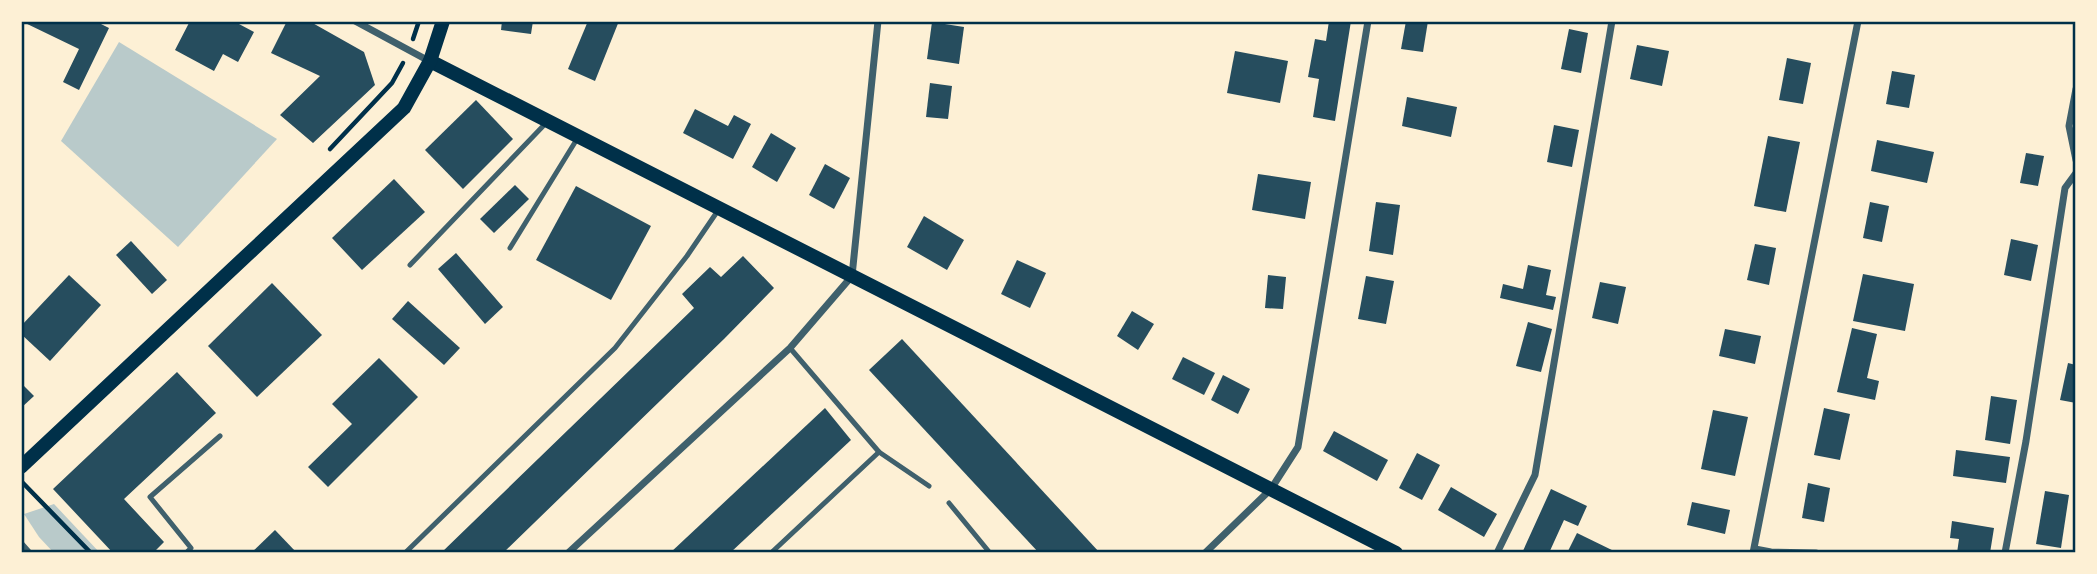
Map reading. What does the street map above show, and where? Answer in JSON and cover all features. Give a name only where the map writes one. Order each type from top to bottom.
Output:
[{"type":"main road","points":[[21,467],[404,108],[430,61],[443,21]]},
{"type":"main road","points":[[430,61],[1396,553]]},
{"type":"street","points":[[355,21],[430,61]]},
{"type":"street","points":[[568,553],[790,348],[852,276],[878,21]]},
{"type":"street","points":[[1205,553],[1271,489],[1298,447],[1368,21]]},
{"type":"street","points":[[1497,553],[1535,475],[1612,21]]},
{"type":"street","points":[[1816,553],[1754,551],[1858,21]]},
{"type":"street","points":[[2076,89],[2069,126],[2076,160]]},
{"type":"street","points":[[2005,553],[2026,441],[2065,188],[2076,173]]},
{"type":"street","points":[[21,544],[29,553]]},
{"type":"lane","points":[[410,265],[547,121]]},
{"type":"lane","points":[[510,248],[578,136]]},
{"type":"lane","points":[[405,553],[615,348],[719,209]]},
{"type":"lane","points":[[790,348],[879,452],[929,486]]},
{"type":"lane","points":[[186,553],[191,548],[150,497],[220,436]]},
{"type":"lane","points":[[771,553],[879,452]]},
{"type":"lane","points":[[949,503],[990,553]]},
{"type":"path","points":[[327,152],[392,82],[411,49],[419,21]]},
{"type":"path","points":[[21,480],[91,553]]},
{"type":"shaded area","points":[[119,42],[277,139],[178,247],[61,141]]},
{"type":"shaded area","points":[[54,504],[100,553],[54,553],[39,537],[24,514]]},
{"type":"building","points":[[21,21],[95,21],[109,28],[79,90],[63,82],[79,49]]},
{"type":"building","points":[[190,21],[240,21],[239,24],[254,32],[238,62],[223,54],[214,71],[175,50]]},
{"type":"building","points":[[287,21],[309,21],[364,52],[375,85],[313,143],[280,115],[320,76],[271,53]]},
{"type":"building","points":[[502,21],[533,21],[531,34],[501,30]]},
{"type":"building","points":[[588,21],[619,21],[595,81],[568,69]]},
{"type":"building","points":[[1329,21],[1351,21],[1335,121],[1313,117],[1319,79],[1308,77],[1315,39],[1326,41]]},
{"type":"building","points":[[1406,21],[1428,21],[1423,52],[1401,49]]},
{"type":"building","points":[[932,22],[964,27],[959,64],[927,59]]},
{"type":"building","points":[[1569,29],[1588,33],[1581,73],[1561,69]]},
{"type":"building","points":[[1637,45],[1669,51],[1662,86],[1630,79]]},
{"type":"building","points":[[1235,51],[1288,61],[1280,103],[1227,93]]},
{"type":"building","points":[[1787,58],[1811,63],[1803,104],[1779,100]]},
{"type":"building","points":[[1892,71],[1915,75],[1909,108],[1886,104]]},
{"type":"building","points":[[930,83],[952,86],[948,119],[926,117]]},
{"type":"building","points":[[1407,97],[1457,107],[1451,137],[1402,126]]},
{"type":"building","points":[[476,100],[513,139],[463,189],[425,150]]},
{"type":"building","points":[[695,109],[728,126],[734,115],[751,124],[733,159],[683,133]]},
{"type":"building","points":[[1554,125],[1579,130],[1572,167],[1547,162]]},
{"type":"building","points":[[771,133],[796,148],[777,182],[752,167]]},
{"type":"building","points":[[1768,136],[1800,142],[1786,212],[1754,206]]},
{"type":"building","points":[[1877,140],[1934,152],[1927,183],[1871,171]]},
{"type":"building","points":[[2026,153],[2044,156],[2038,186],[2020,183]]},
{"type":"building","points":[[825,164],[850,178],[834,209],[809,195]]},
{"type":"building","points":[[1258,174],[1311,182],[1305,219],[1252,210]]},
{"type":"building","points":[[394,179],[425,212],[362,270],[332,238]]},
{"type":"building","points":[[515,185],[529,199],[494,233],[480,219]]},
{"type":"building","points":[[576,186],[651,226],[611,300],[536,260]]},
{"type":"building","points":[[1376,202],[1400,205],[1393,255],[1369,251]]},
{"type":"building","points":[[1870,202],[1889,206],[1882,242],[1863,238]]},
{"type":"building","points":[[924,216],[964,240],[947,270],[907,247]]},
{"type":"building","points":[[2011,239],[2038,245],[2031,281],[2004,275]]},
{"type":"building","points":[[131,241],[167,280],[152,294],[116,255]]},
{"type":"building","points":[[1755,244],[1776,248],[1769,285],[1747,280]]},
{"type":"building","points":[[456,253],[503,307],[485,324],[438,269]]},
{"type":"building","points":[[743,256],[774,288],[724,339],[503,553],[441,553],[694,308],[682,294],[710,267],[721,277]]},
{"type":"building","points":[[1017,260],[1046,273],[1030,308],[1001,294]]},
{"type":"building","points":[[1528,265],[1551,270],[1546,295],[1556,297],[1553,310],[1500,298],[1503,284],[1523,289]]},
{"type":"building","points":[[1863,274],[1914,284],[1905,331],[1853,321]]},
{"type":"building","points":[[69,275],[101,305],[50,361],[21,334],[21,326]]},
{"type":"building","points":[[1268,275],[1286,277],[1283,309],[1265,308]]},
{"type":"building","points":[[1366,276],[1394,281],[1386,324],[1358,319]]},
{"type":"building","points":[[1600,282],[1626,287],[1618,324],[1592,318]]},
{"type":"building","points":[[272,283],[322,335],[257,397],[208,346]]},
{"type":"building","points":[[408,301],[460,348],[444,365],[392,319]]},
{"type":"building","points":[[1132,311],[1154,324],[1138,350],[1117,336]]},
{"type":"building","points":[[1528,322],[1552,329],[1541,372],[1516,366]]},
{"type":"building","points":[[1852,328],[1877,334],[1867,378],[1879,381],[1875,400],[1837,392]]},
{"type":"building","points":[[1725,329],[1761,336],[1755,364],[1719,356]]},
{"type":"building","points":[[902,339],[1100,553],[1039,553],[869,370]]},
{"type":"building","points":[[1183,357],[1215,373],[1204,395],[1172,379]]},
{"type":"building","points":[[379,358],[418,397],[328,487],[308,467],[352,424],[332,404]]},
{"type":"building","points":[[2068,363],[2076,365],[2076,403],[2060,400]]},
{"type":"building","points":[[177,372],[216,413],[124,499],[164,542],[153,553],[113,553],[53,489]]},
{"type":"building","points":[[1223,375],[1250,389],[1238,414],[1211,400]]},
{"type":"building","points":[[21,383],[34,396],[21,408]]},
{"type":"building","points":[[1991,396],[2017,400],[2010,444],[1985,440]]},
{"type":"building","points":[[825,408],[851,440],[730,553],[670,553]]},
{"type":"building","points":[[1824,408],[1850,414],[1840,460],[1814,455]]},
{"type":"building","points":[[1713,410],[1748,417],[1735,476],[1701,469]]},
{"type":"building","points":[[1334,431],[1388,460],[1377,481],[1323,451]]},
{"type":"building","points":[[1956,450],[2010,457],[2006,483],[1953,476]]},
{"type":"building","points":[[1417,453],[1440,465],[1422,500],[1399,488]]},
{"type":"building","points":[[1808,483],[1830,488],[1824,522],[1802,518]]},
{"type":"building","points":[[1451,487],[1497,514],[1484,537],[1438,510]]},
{"type":"building","points":[[1551,489],[1587,506],[1578,526],[1564,520],[1549,553],[1522,553]]},
{"type":"building","points":[[2045,491],[2069,495],[2061,548],[2036,544]]},
{"type":"building","points":[[1692,502],[1730,510],[1725,534],[1687,525]]},
{"type":"building","points":[[1952,521],[1994,528],[1990,553],[1957,553],[1959,539],[1950,538]]},
{"type":"building","points":[[275,530],[297,553],[251,553]]},
{"type":"building","points":[[1577,533],[1618,553],[1567,553]]}]
